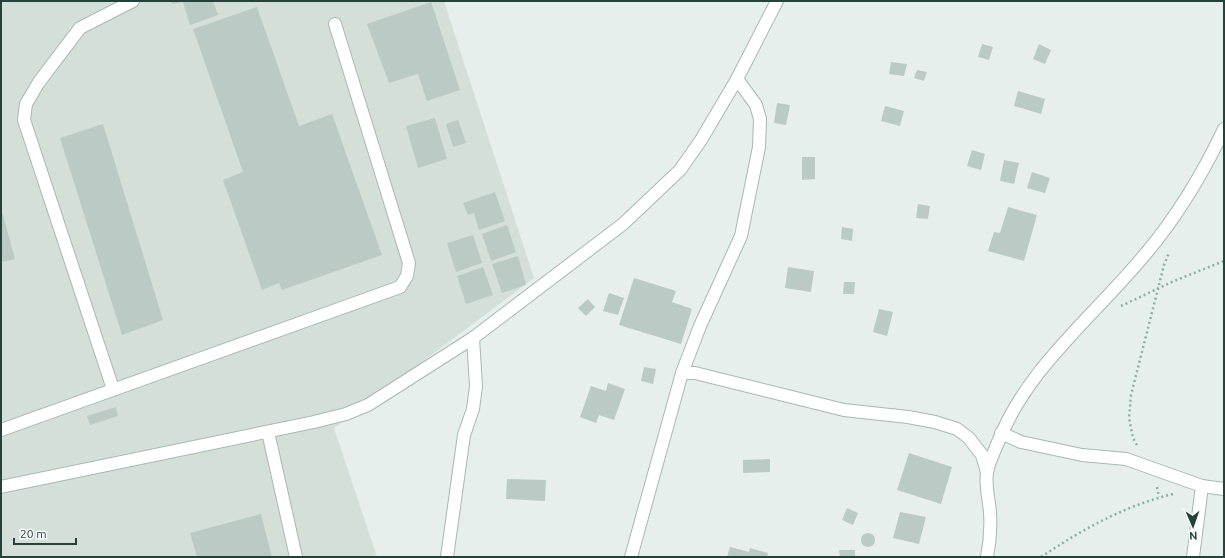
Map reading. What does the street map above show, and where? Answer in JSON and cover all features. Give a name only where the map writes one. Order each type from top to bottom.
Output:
[{"type":"street","points":[[113,390],[24,120],[26,104],[39,82],[80,28],[133,1]]},
{"type":"street","points":[[1,487],[314,422],[346,414],[368,405],[473,338],[623,224],[680,170],[701,140],[737,79],[777,1]]},
{"type":"street","points":[[1,430],[400,287],[407,276],[409,263],[335,24]]},
{"type":"street","points":[[631,557],[682,373],[700,326],[740,236],[759,147],[760,119],[756,105],[737,79]]},
{"type":"street","points":[[987,472],[1001,433],[1024,391],[1049,358],[1124,279],[1163,232],[1202,172],[1224,130]]},
{"type":"street","points":[[447,557],[464,435],[473,409],[476,386],[473,338]]},
{"type":"street","points":[[682,373],[695,373],[844,410],[935,422],[957,429],[969,438],[982,455],[987,472],[990,512],[990,538],[987,557]]},
{"type":"street","points":[[268,432],[296,557]]},
{"type":"street","points":[[1001,433],[1020,442],[1082,455],[1126,459],[1202,486],[1224,489]]},
{"type":"street","points":[[1193,557],[1202,486]]},
{"type":"path","points":[[1152,467],[1133,438],[1129,418],[1131,395],[1164,265],[1170,251]]},
{"type":"path","points":[[1118,308],[1224,261]]},
{"type":"path","points":[[1041,557],[1071,537],[1127,507],[1202,486]]},
{"type":"shaded area","points":[[1,1],[444,1],[534,278],[334,428],[377,557],[1,557]]},
{"type":"building","points":[[171,1],[213,1],[218,15],[190,25],[183,2],[172,4]]},
{"type":"building","points":[[431,2],[460,90],[427,101],[418,74],[389,83],[367,24]]},
{"type":"building","points":[[257,7],[299,126],[332,114],[382,255],[282,290],[279,283],[262,290],[223,180],[243,172],[193,29]]},
{"type":"building","points":[[982,44],[993,47],[989,60],[978,57]]},
{"type":"building","points":[[1039,44],[1051,50],[1045,64],[1033,59]]},
{"type":"building","points":[[891,62],[907,64],[904,76],[889,74]]},
{"type":"building","points":[[917,70],[927,72],[924,81],[914,78]]},
{"type":"building","points":[[1018,91],[1045,99],[1041,114],[1014,106]]},
{"type":"building","points":[[777,103],[790,105],[786,125],[774,123]]},
{"type":"building","points":[[885,106],[904,111],[900,126],[881,121]]},
{"type":"building","points":[[435,118],[447,159],[418,168],[406,126]]},
{"type":"building","points":[[458,120],[466,143],[453,147],[446,124]]},
{"type":"building","points":[[103,124],[163,320],[122,335],[60,138]]},
{"type":"building","points":[[972,150],[985,154],[981,170],[967,166]]},
{"type":"building","points":[[802,157],[815,157],[815,179],[802,180]]},
{"type":"building","points":[[1004,160],[1019,163],[1014,184],[1000,181]]},
{"type":"building","points":[[1032,172],[1050,178],[1045,193],[1027,188]]},
{"type":"building","points":[[495,192],[505,221],[479,230],[474,213],[468,215],[463,203]]},
{"type":"building","points":[[918,204],[930,206],[928,219],[916,218]]},
{"type":"building","points":[[1008,207],[1037,215],[1024,261],[988,251],[994,232],[1000,233]]},
{"type":"building","points":[[1,208],[15,259],[3,262],[1,256]]},
{"type":"building","points":[[507,225],[516,252],[491,261],[482,234]]},
{"type":"building","points":[[842,227],[853,229],[852,241],[841,239]]},
{"type":"building","points":[[473,235],[482,263],[456,272],[447,243]]},
{"type":"building","points":[[518,256],[526,285],[502,293],[492,264]]},
{"type":"building","points":[[483,267],[493,295],[466,304],[457,276]]},
{"type":"building","points":[[788,267],[814,271],[811,292],[785,288]]},
{"type":"building","points":[[634,278],[676,291],[672,302],[692,309],[681,344],[619,325]]},
{"type":"building","points":[[844,282],[855,282],[854,294],[843,294]]},
{"type":"building","points":[[609,293],[624,298],[618,315],[603,311]]},
{"type":"building","points":[[588,299],[595,307],[586,316],[578,308]]},
{"type":"building","points":[[879,309],[893,312],[887,336],[873,332]]},
{"type":"building","points":[[644,367],[656,369],[653,384],[641,381]]},
{"type":"building","points":[[608,383],[625,389],[614,420],[599,415],[596,423],[580,417],[591,386],[606,391]]},
{"type":"building","points":[[116,407],[118,416],[90,425],[87,416]]},
{"type":"building","points":[[909,453],[952,467],[941,504],[897,490]]},
{"type":"building","points":[[770,459],[770,472],[743,473],[743,460]]},
{"type":"building","points":[[507,479],[546,480],[545,501],[506,499]]},
{"type":"building","points":[[847,508],[858,513],[853,525],[842,520]]},
{"type":"building","points":[[900,512],[926,517],[919,544],[893,538]]},
{"type":"building","points":[[261,514],[272,557],[197,557],[190,533]]},
{"type":"building","points":[[868,533],[873,535],[875,540],[873,545],[868,547],[863,545],[861,540],[863,535]]},
{"type":"building","points":[[730,547],[749,552],[750,548],[768,553],[767,557],[727,557]]},
{"type":"building","points":[[839,550],[855,550],[855,557],[840,557]]}]
